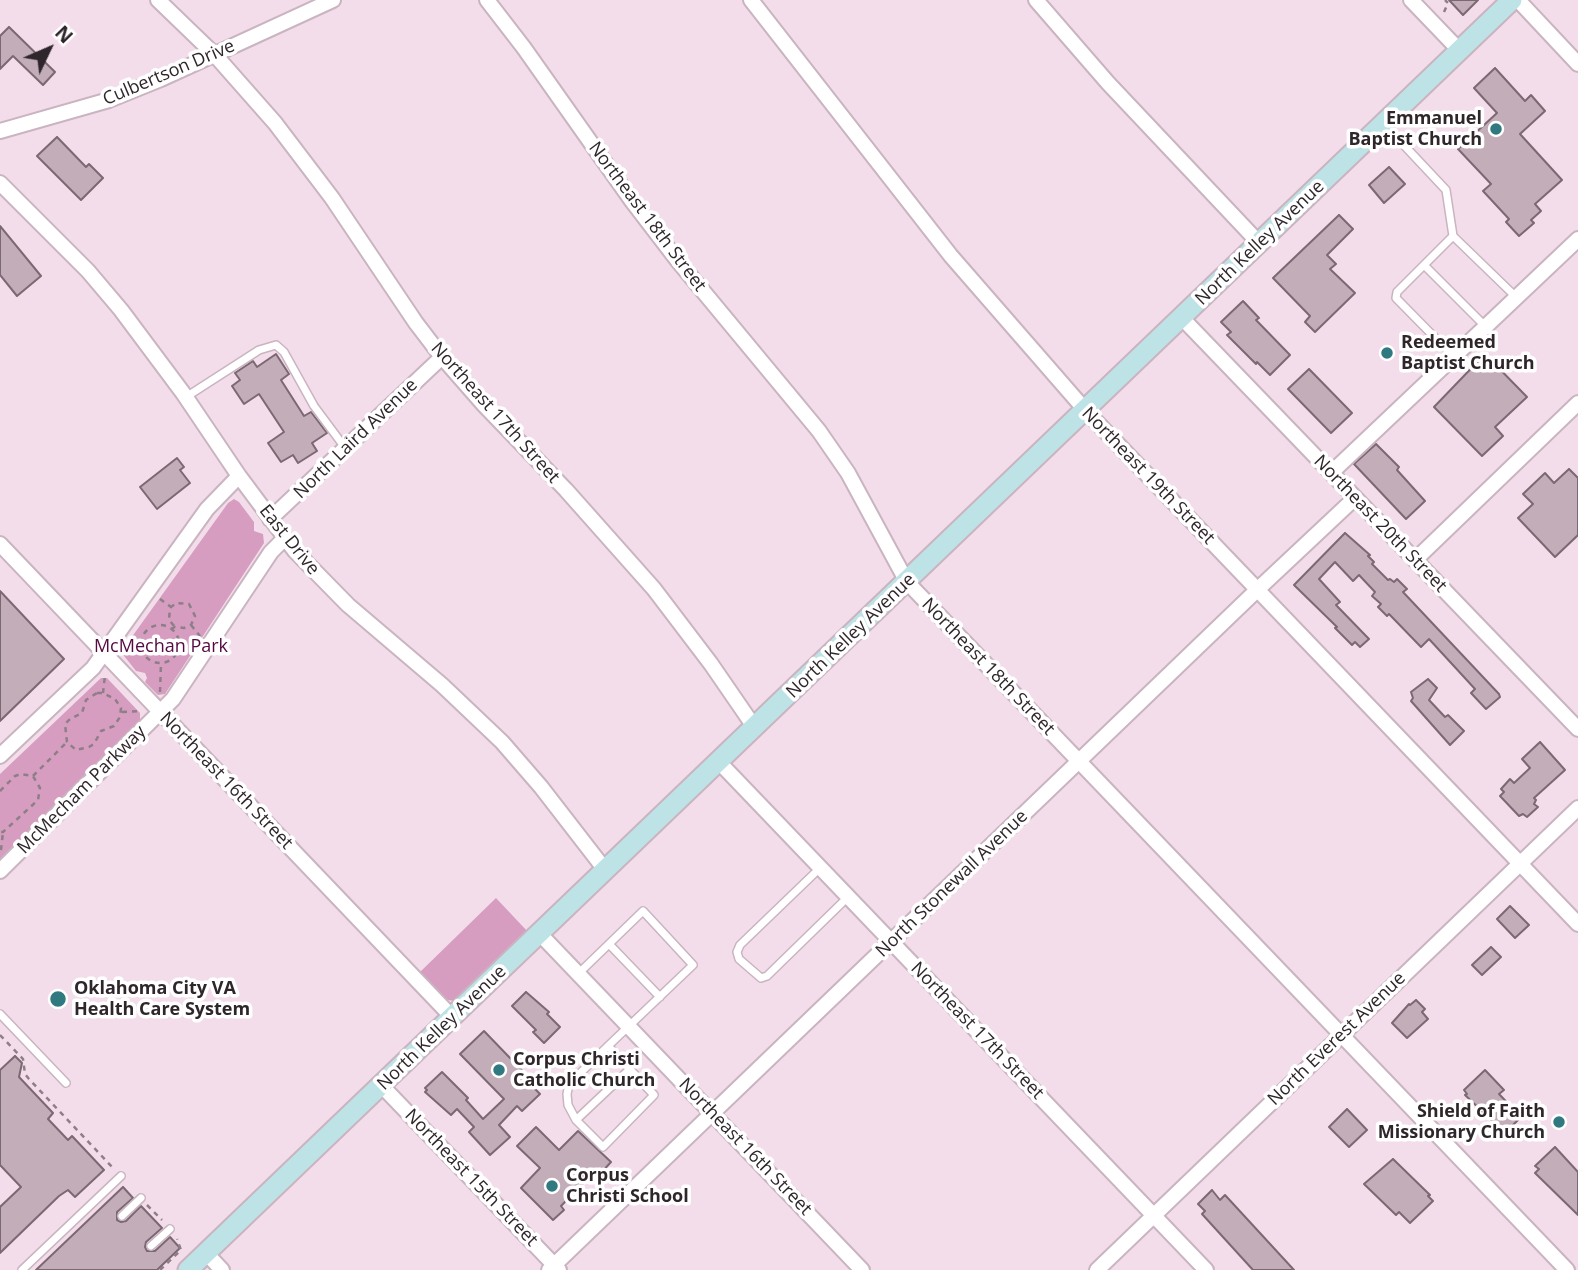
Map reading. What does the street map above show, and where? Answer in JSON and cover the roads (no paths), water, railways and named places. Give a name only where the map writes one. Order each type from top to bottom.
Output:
[{"type":"street","name":"Northeast 17th Street","points":[[158,0],[215,55],[304,159],[442,357],[484,405],[575,499],[654,589],[717,672],[755,728]]},
{"type":"street","name":"Culbertson Drive","points":[[0,131],[109,100],[215,55],[333,0]]},
{"type":"street","name":"Northeast 18th Street","points":[[487,0],[644,216],[819,431],[848,473],[907,582],[1567,1270]]},
{"type":"street","name":"Northeast 19th Street","points":[[751,0],[951,256],[1086,411],[1578,924]]},
{"type":"street","points":[[1036,0],[1125,102],[1260,244]]},
{"type":"street","points":[[1411,0],[1459,50]]},
{"type":"street","name":"North Kelley Avenue","points":[[188,1270],[1512,0]]},
{"type":"street","points":[[1518,0],[1578,64]]},
{"type":"street","name":"East Drive","points":[[0,183],[88,271],[121,310],[186,397],[270,519],[306,564],[348,605],[442,685],[502,742],[541,787],[606,871]]},
{"type":"street","points":[[1331,473],[1578,239]]},
{"type":"street","name":"Northeast 20th Street","points":[[1182,318],[1415,560],[1575,720]]},
{"type":"street","name":"North Laird Avenue","points":[[270,519],[442,357]]},
{"type":"street","points":[[1415,560],[1578,403]]},
{"type":"street","points":[[0,756],[112,654],[207,509],[239,476]]},
{"type":"street","name":"North Stonewall Avenue","points":[[554,1268],[1355,498]]},
{"type":"street","name":"McMecham Parkway","points":[[0,871],[160,712],[184,684],[271,552],[285,538]]},
{"type":"street","name":"Northeast 16th Street","points":[[0,544],[112,654],[160,712],[453,1018]]},
{"type":"street","name":"Northeast 17th Street","points":[[719,762],[1206,1270]]},
{"type":"street","name":"North Everest Avenue","points":[[1097,1270],[1578,808]]},
{"type":"street","name":"Northeast 16th Street","points":[[540,934],[862,1270]]},
{"type":"street","name":"Northeast 15th Street","points":[[382,1086],[554,1268]]},
{"type":"street","points":[[206,1253],[222,1270]]},
{"type":"lane","points":[[1384,124],[1446,190],[1453,236],[1516,298]]},
{"type":"lane","points":[[1453,236],[1397,292],[1396,298],[1454,356]]},
{"type":"lane","points":[[1424,265],[1486,327]]},
{"type":"lane","points":[[186,397],[259,350],[275,345],[284,352],[314,406],[346,449]]},
{"type":"lane","points":[[820,868],[740,946],[737,952],[739,959],[761,978],[767,976],[848,897]]},
{"type":"lane","points":[[578,974],[643,911],[694,965],[629,1026],[608,1046],[569,1084],[568,1105],[576,1120],[603,1147],[654,1095],[608,1046]]},
{"type":"lane","points":[[609,944],[660,997]]},
{"type":"lane","points":[[0,1014],[66,1083]]},
{"type":"lane","points":[[576,1120],[629,1069]]},
{"type":"lane","points":[[22,1270],[121,1176]]},
{"type":"lane","points":[[122,1216],[141,1198]]},
{"type":"lane","points":[[151,1246],[172,1231]]},
{"type":"place","name":"Emmanuel Baptist Church","points":[[1496,129]]},
{"type":"place","name":"Redeemed Baptist Church","points":[[1387,353]]},
{"type":"place","name":"Oklahoma City VA Health Care System","points":[[58,999]]},
{"type":"place","name":"Corpus Christi Catholic Church","points":[[499,1070]]},
{"type":"place","name":"Shield of Faith Missionary Church","points":[[1559,1122]]},
{"type":"place","name":"Corpus Christi School","points":[[552,1186]]},
{"type":"park label","name":"McMechan Park","points":[[161,647]]}]
